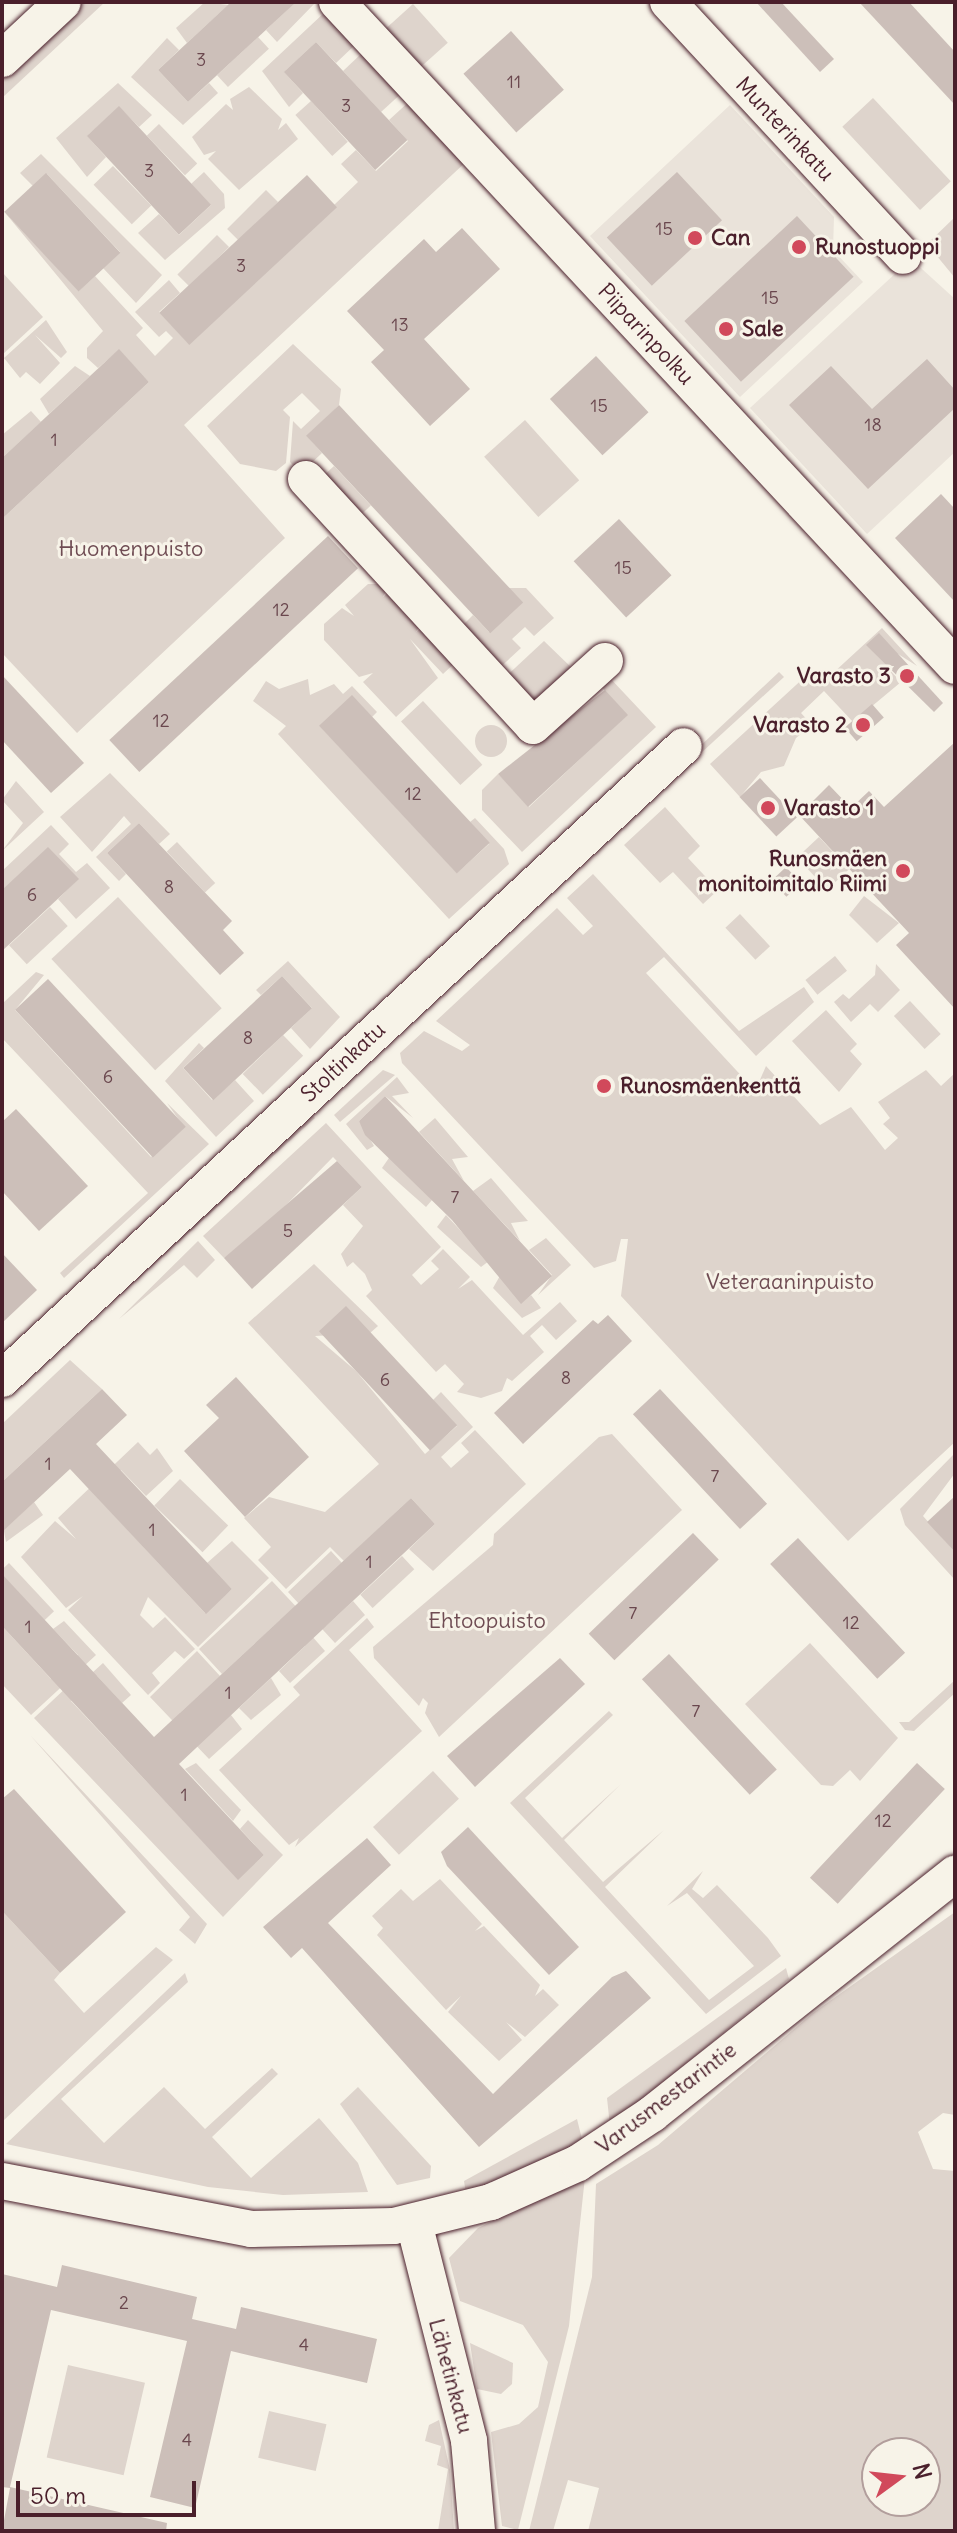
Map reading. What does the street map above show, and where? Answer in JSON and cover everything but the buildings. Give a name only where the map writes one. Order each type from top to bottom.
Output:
[{"type":"street","points":[[2,59],[63,2]]},
{"type":"street","name":"Piiparinpolku","points":[[337,2],[955,666]]},
{"type":"street","name":"Munterinkatu","points":[[668,2],[903,256]]},
{"type":"street","points":[[306,479],[533,726],[605,661]]},
{"type":"street","name":"Stoltinkatu","points":[[2,1379],[684,746]]},
{"type":"street","name":"Varusmestarintie","points":[[2,2181],[251,2229],[414,2223],[516,2193],[615,2141],[955,1874]]},
{"type":"street","name":"Lähetinkatu","points":[[414,2223],[469,2441],[477,2531]]},
{"type":"shaded area","points":[[730,105],[834,217],[833,250],[863,282],[740,397],[590,236]]},
{"type":"shaded area","points":[[911,259],[955,299],[955,452],[867,534],[750,408]]},
{"type":"green space","points":[[82,2],[105,2],[2,98],[2,75]]},
{"type":"green space","points":[[205,2],[228,5],[187,43],[176,28]]},
{"type":"green space","points":[[279,2],[316,2],[277,42],[266,30],[287,10]]},
{"type":"green space","points":[[413,4],[448,43],[420,68],[385,29]]},
{"type":"green space","points":[[325,12],[356,44],[336,63],[316,42],[284,72],[303,93],[289,107],[262,71]]},
{"type":"green space","points":[[258,37],[269,49],[228,87],[217,75]]},
{"type":"green space","points":[[167,38],[179,50],[158,70],[188,102],[209,83],[218,93],[183,125],[131,77]]},
{"type":"green space","points":[[362,53],[404,91],[381,112],[343,71]]},
{"type":"green space","points":[[118,83],[152,115],[139,127],[119,107],[87,136],[106,157],[87,177],[56,138]]},
{"type":"green space","points":[[249,87],[282,119],[278,130],[286,123],[298,139],[239,190],[208,159],[216,151],[204,155],[192,137],[226,104],[233,110],[230,99]]},
{"type":"green space","points":[[873,98],[951,181],[920,210],[842,127]]},
{"type":"green space","name":"Huomenpuisto","points":[[412,99],[468,160],[184,425],[285,538],[77,733],[2,653],[2,519],[149,382],[119,350],[98,368],[87,358],[87,348],[103,331],[2,209],[79,291],[95,276],[143,328],[136,335],[155,356],[173,338],[166,331],[159,337],[135,312],[169,280],[180,293],[159,312],[189,344],[358,182],[341,164],[356,150],[376,171],[408,141],[389,120]]},
{"type":"green space","points":[[311,101],[348,142],[332,156],[295,115]]},
{"type":"green space","points":[[159,124],[197,164],[185,175],[147,136]]},
{"type":"green space","points":[[41,154],[162,275],[136,303],[103,268],[120,252],[47,174],[33,186],[20,173]]},
{"type":"green space","points":[[113,166],[151,206],[132,224],[94,185]]},
{"type":"green space","points":[[204,172],[224,194],[225,208],[165,260],[138,233],[159,214],[179,235],[211,205],[191,184]]},
{"type":"green space","points":[[266,190],[278,202],[239,241],[227,229]]},
{"type":"green space","points":[[955,217],[955,278],[927,244]]},
{"type":"green space","points":[[217,235],[229,247],[189,287],[177,275]]},
{"type":"green space","points":[[2,272],[43,317],[2,355]]},
{"type":"green space","points":[[46,320],[67,352],[61,358],[35,335],[60,363],[40,384],[26,372],[20,378],[4,358]]},
{"type":"green space","points":[[293,344],[341,389],[339,405],[307,436],[322,453],[301,473],[290,462],[293,421],[301,429],[320,411],[302,393],[283,410],[290,417],[286,463],[276,471],[240,464],[207,426]]},
{"type":"green space","points":[[75,366],[90,376],[49,414],[40,399]]},
{"type":"green space","points":[[31,411],[41,422],[2,458],[2,435]]},
{"type":"green space","points":[[525,420],[579,480],[538,517],[484,457]]},
{"type":"green space","points":[[334,466],[371,505],[353,523],[316,483]]},
{"type":"green space","points":[[368,584],[389,584],[383,597],[396,586],[425,617],[416,632],[428,622],[461,657],[443,674],[410,639],[438,678],[396,717],[363,682],[373,673],[359,677],[324,640],[324,624],[342,608],[354,616],[345,605]]},
{"type":"green space","points":[[509,588],[526,588],[554,618],[534,636],[525,627],[512,639],[521,648],[493,674],[456,632],[473,615],[489,632]]},
{"type":"green space","points":[[882,628],[917,666],[898,654],[886,666],[901,682],[853,722],[824,691],[801,713],[812,725],[796,738],[784,766],[761,772],[740,797],[710,764],[808,674],[820,685]]},
{"type":"green space","points":[[544,641],[574,670],[574,680],[527,705],[500,682]]},
{"type":"green space","points":[[779,672],[784,677],[701,753],[697,749]]},
{"type":"green space","points":[[609,677],[656,727],[522,852],[482,810],[482,790],[498,774],[529,807],[627,715],[597,682]]},
{"type":"green space","points":[[308,679],[310,695],[334,684],[343,694],[352,686],[377,712],[372,717],[352,696],[320,726],[457,873],[489,844],[470,822],[475,818],[504,849],[509,864],[449,919],[278,734],[286,726],[253,701],[266,681],[279,689]]},
{"type":"green space","points":[[423,701],[482,765],[460,785],[401,721]]},
{"type":"green space","points":[[491,725],[502,730],[507,741],[502,752],[491,757],[480,752],[475,741],[480,730]]},
{"type":"green space","points":[[110,773],[170,834],[159,844],[139,823],[107,853],[126,874],[119,881],[96,857],[131,824],[124,816],[92,852],[60,817]]},
{"type":"green space","points":[[16,781],[44,812],[2,851],[23,823],[2,800]]},
{"type":"green space","points":[[665,807],[700,846],[688,858],[718,890],[703,904],[673,872],[660,883],[624,845]]},
{"type":"green space","points":[[51,825],[69,844],[59,854],[76,872],[87,863],[110,888],[76,919],[58,899],[78,879],[2,890],[2,871]]},
{"type":"green space","points":[[819,837],[849,869],[827,890],[797,857]]},
{"type":"green space","points":[[177,842],[215,883],[205,893],[167,852]]},
{"type":"green space","name":"Veteraaninpuisto","points":[[593,874],[739,1031],[804,987],[814,1002],[756,1056],[664,957],[646,973],[749,1084],[759,1082],[766,1066],[820,1125],[851,1107],[885,1150],[898,1138],[883,1124],[890,1118],[878,1102],[926,1070],[941,1086],[955,1073],[955,1442],[848,1541],[621,1296],[628,1239],[621,1239],[616,1261],[594,1268],[402,1063],[400,1053],[424,1031],[462,1051],[470,1045],[436,1021],[557,908],[583,935],[593,926],[567,898]]},
{"type":"green space","points":[[864,896],[899,923],[877,943],[849,915]]},
{"type":"green space","points":[[118,897],[222,1008],[155,1070],[51,959]]},
{"type":"green space","points":[[50,907],[68,926],[27,964],[9,945]]},
{"type":"green space","points":[[740,914],[770,946],[755,960],[725,928]]},
{"type":"green space","points":[[835,956],[847,971],[817,995],[805,980]]},
{"type":"green space","points":[[288,961],[340,1017],[310,1049],[291,1028],[312,1008],[282,976],[261,995],[256,990]]},
{"type":"green space","points":[[876,964],[900,990],[878,1012],[870,1004],[851,1022],[834,1002],[843,994],[849,999],[875,975]]},
{"type":"green space","points":[[36,972],[44,975],[15,1010],[151,1157],[184,1127],[167,1103],[209,1144],[64,1278],[60,1273],[148,1193],[2,1038],[2,1004]]},
{"type":"green space","points":[[910,1001],[941,1034],[925,1049],[894,1016]]},
{"type":"green space","points":[[826,1010],[857,1044],[850,1051],[862,1064],[839,1092],[792,1041]]},
{"type":"green space","points":[[283,1035],[303,1056],[263,1095],[243,1074]]},
{"type":"green space","points":[[199,1043],[204,1048],[183,1068],[212,1100],[235,1080],[254,1101],[216,1137],[165,1081]]},
{"type":"green space","points":[[383,1070],[395,1075],[340,1122],[334,1115]]},
{"type":"green space","points":[[397,1077],[409,1093],[392,1096],[413,1118],[385,1096],[359,1121],[374,1146],[367,1150],[346,1124]]},
{"type":"green space","points":[[310,1113],[315,1118],[113,1302],[111,1299]]},
{"type":"green space","points":[[435,1118],[468,1157],[452,1159],[464,1181],[419,1132]]},
{"type":"green space","points":[[326,1123],[441,1247],[412,1275],[421,1285],[439,1269],[431,1261],[443,1249],[470,1277],[458,1289],[472,1280],[523,1335],[560,1302],[577,1321],[556,1340],[542,1325],[530,1336],[544,1352],[512,1381],[507,1378],[502,1391],[481,1398],[457,1392],[464,1384],[445,1364],[436,1372],[366,1296],[372,1290],[365,1274],[353,1262],[347,1267],[341,1254],[363,1226],[343,1205],[362,1187],[333,1157],[248,1244],[224,1258],[203,1236]]},
{"type":"green space","points":[[391,1155],[432,1200],[426,1207],[382,1168]]},
{"type":"green space","points":[[491,1178],[528,1221],[511,1223],[520,1241],[473,1191]]},
{"type":"green space","points":[[446,1215],[489,1261],[481,1267],[437,1227]]},
{"type":"green space","points":[[546,1238],[571,1265],[538,1295],[552,1275],[529,1250]]},
{"type":"green space","points":[[198,1241],[215,1260],[197,1278],[184,1265],[119,1319]]},
{"type":"green space","points":[[314,1264],[378,1326],[370,1333],[315,1336],[356,1371],[425,1454],[457,1426],[433,1400],[441,1392],[473,1427],[441,1457],[451,1468],[469,1452],[461,1443],[475,1430],[526,1484],[433,1571],[409,1549],[435,1524],[411,1498],[344,1561],[330,1547],[286,1589],[258,1560],[271,1547],[244,1518],[269,1497],[325,1512],[379,1464],[248,1323]]},
{"type":"green space","points":[[501,1274],[521,1303],[531,1295],[541,1308],[522,1318],[493,1288]]},
{"type":"green space","points":[[70,1360],[102,1389],[2,1482],[2,1424]]},
{"type":"green space","name":"Ehtoopuisto","points":[[612,1434],[682,1510],[439,1737],[425,1713],[428,1703],[423,1698],[419,1706],[374,1658],[373,1647],[493,1545],[494,1534],[599,1437]]},
{"type":"green space","points":[[138,1442],[150,1455],[157,1448],[173,1471],[146,1496],[121,1470],[95,1495],[205,1613],[232,1589],[207,1563],[232,1541],[269,1578],[198,1647],[148,1597],[140,1615],[153,1628],[165,1617],[195,1649],[184,1659],[175,1651],[152,1673],[160,1683],[148,1695],[68,1610],[83,1596],[66,1608],[21,1557],[55,1521],[76,1539],[58,1518]]},
{"type":"green space","points":[[955,1453],[955,1473],[923,1516],[955,1552],[955,1580],[905,1525],[900,1509]]},
{"type":"green space","points":[[180,1479],[228,1526],[202,1552],[154,1506]]},
{"type":"green space","points":[[34,1502],[43,1515],[6,1542],[2,1520],[8,1526]]},
{"type":"green space","points":[[331,1551],[342,1563],[326,1626],[353,1601],[365,1615],[335,1643],[288,1592]]},
{"type":"green space","points":[[402,1556],[414,1569],[373,1608],[360,1595]]},
{"type":"green space","points":[[9,1563],[54,1611],[45,1620],[2,1575],[2,1570]]},
{"type":"green space","points":[[272,1581],[317,1629],[311,1635],[325,1651],[290,1683],[279,1671],[305,1646],[280,1620],[222,1674],[199,1649]]},
{"type":"green space","points":[[367,1618],[374,1627],[349,1650],[422,1731],[295,1847],[299,1838],[289,1845],[219,1770],[300,1695],[293,1687]]},
{"type":"green space","points":[[64,1621],[96,1655],[31,1715],[2,1684],[2,1626],[51,1679],[78,1655],[53,1629]]},
{"type":"green space","points":[[810,1643],[898,1738],[860,1781],[850,1770],[833,1786],[821,1785],[745,1704]]},
{"type":"green space","points":[[197,1651],[220,1676],[180,1713],[231,1715],[242,1729],[209,1759],[150,1697]]},
{"type":"green space","points":[[103,1663],[131,1695],[122,1703],[97,1676],[71,1701],[238,1879],[264,1855],[240,1829],[248,1820],[283,1855],[223,1917],[34,1718],[87,1668],[92,1673]]},
{"type":"green space","points":[[271,1678],[281,1695],[251,1720],[239,1708]]},
{"type":"green space","points":[[955,1680],[955,1693],[914,1731],[905,1730],[899,1722],[909,1722]]},
{"type":"green space","points":[[609,1711],[613,1715],[525,1798],[562,1838],[621,1784],[564,1840],[603,1882],[664,1830],[605,1887],[709,2000],[754,1966],[687,1893],[667,1906],[703,1871],[692,1889],[703,1898],[717,1885],[768,1938],[781,1956],[706,2014],[510,1803]]},
{"type":"green space","points":[[30,1735],[207,1924],[195,1944],[179,1930],[190,1917]]},
{"type":"green space","points":[[196,1763],[241,1810],[233,1821],[185,1769]]},
{"type":"green space","points":[[433,1771],[459,1799],[399,1855],[373,1827]]},
{"type":"green space","points":[[440,1879],[482,1924],[475,1931],[484,1926],[540,1985],[535,1996],[543,1989],[559,2005],[525,2037],[506,2022],[522,2040],[499,2061],[448,2012],[461,1996],[446,2010],[377,1935],[383,1928],[372,1916],[401,1889],[413,1901]]},
{"type":"green space","points":[[2,1911],[60,1973],[54,1980],[84,2013],[156,1947],[173,1960],[2,2122]]},
{"type":"green space","points":[[955,1912],[955,2115],[943,2113],[918,2132],[933,2169],[955,2171],[955,2531],[588,2531],[599,2488],[568,2480],[553,2531],[529,2531],[592,2277],[596,2184],[658,2145],[813,2013]]},
{"type":"green space","points":[[786,1968],[789,1979],[610,2126],[607,2098]]},
{"type":"green space","points":[[185,1973],[188,1982],[61,2099],[104,2143],[164,2087],[205,2129],[272,2068],[278,2074],[212,2137],[251,2178],[319,2118],[358,2163],[368,2192],[283,2195],[208,2187],[6,2144]]},
{"type":"green space","points":[[358,2087],[431,2166],[430,2178],[397,2185],[340,2104]]},
{"type":"green space","points":[[577,2119],[583,2143],[466,2194],[464,2181]]},
{"type":"green space","points":[[585,2177],[569,2326],[518,2530],[502,2526],[491,2432],[519,2424],[538,2407],[548,2362],[523,2325],[460,2301],[449,2258],[478,2228]]},
{"type":"green space","points":[[470,2343],[513,2363],[512,2384],[501,2394],[477,2389]]},
{"type":"green space","points":[[68,2365],[145,2383],[124,2475],[47,2458]]},
{"type":"green space","points":[[269,2411],[326,2424],[316,2471],[258,2458]]},
{"type":"green space","points":[[439,2420],[450,2470],[454,2531],[438,2531],[448,2469],[437,2465],[441,2446],[425,2441],[429,2425]]},
{"type":"place","name":"Can","points":[[695,238]]},
{"type":"place","name":"Runostuoppi","points":[[799,247]]},
{"type":"place","name":"Sale","points":[[726,329]]},
{"type":"place","name":"Varasto 3","points":[[907,676]]},
{"type":"place","name":"Varasto 2","points":[[863,725]]},
{"type":"place","name":"Varasto 1","points":[[768,808]]},
{"type":"place","name":"Runosmäen monitoimitalo Riimi","points":[[903,871]]},
{"type":"place","name":"Runosmäenkenttä","points":[[604,1086]]}]
